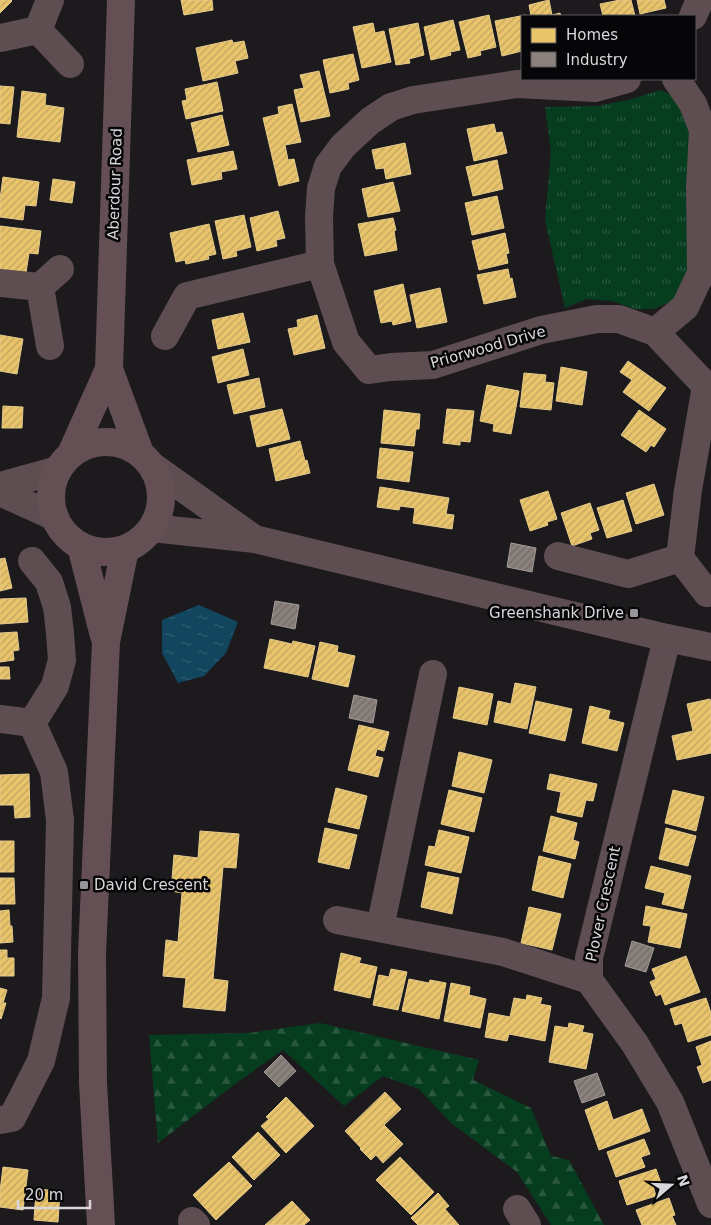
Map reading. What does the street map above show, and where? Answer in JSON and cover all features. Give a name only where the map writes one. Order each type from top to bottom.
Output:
[{"type":"main road","name":"Aberdour Road","points":[[109,369],[146,459],[158,478],[161,490],[161,503],[158,516],[152,528],[136,544],[125,549],[103,552],[81,546],[65,534],[55,517],[51,493],[53,481],[65,462],[109,369],[121,0]]},
{"type":"main road","points":[[65,462],[82,447],[105,441],[118,442],[130,446],[146,459]]},
{"type":"main road","points":[[81,546],[106,642]]},
{"type":"main road","points":[[101,1225],[93,1083],[92,953],[106,642],[125,549]]},
{"type":"street","points":[[38,30],[50,0]]},
{"type":"street","points":[[693,15],[700,0]]},
{"type":"street","points":[[0,38],[38,30]]},
{"type":"street","points":[[38,30],[70,64]]},
{"type":"street","name":"Priorwood Drive","points":[[623,80],[595,88],[517,84],[413,100],[390,107],[370,121],[343,146],[328,166],[321,188],[319,216],[320,264],[346,342],[369,370],[433,365],[541,330],[597,319],[619,319],[655,332],[708,386],[688,490],[680,558]]},
{"type":"street","points":[[655,332],[685,306],[701,273],[700,186],[703,130],[693,104],[677,80]]},
{"type":"street","points":[[165,336],[187,296],[320,264]]},
{"type":"street","points":[[0,283],[40,287],[60,269]]},
{"type":"street","points":[[40,287],[50,346]]},
{"type":"street","points":[[146,459],[255,538]]},
{"type":"street","points":[[0,486],[65,462]]},
{"type":"street","points":[[0,492],[55,517]]},
{"type":"street","points":[[152,528],[255,538],[711,647]]},
{"type":"street","points":[[558,556],[628,574],[680,558],[707,593]]},
{"type":"street","points":[[32,561],[49,582],[57,607],[62,660],[55,686],[32,723]]},
{"type":"street","name":"Plover Crescent","points":[[667,638],[589,958],[589,980],[635,1044],[670,1102],[711,1204]]},
{"type":"street","points":[[380,928],[433,674]]},
{"type":"street","points":[[0,719],[32,723]]},
{"type":"street","points":[[0,1120],[12,1118],[41,1061],[56,998],[60,820],[54,772],[32,723]]},
{"type":"street","points":[[337,920],[503,952],[589,980]]},
{"type":"green space","points":[[660,90],[670,94],[691,121],[687,276],[673,301],[654,309],[635,309],[612,301],[587,299],[565,308],[545,221],[551,151],[545,107],[598,106],[632,99]]},
{"type":"green space","points":[[320,1023],[479,1060],[473,1080],[531,1108],[551,1156],[569,1160],[604,1225],[551,1225],[517,1172],[451,1123],[419,1089],[383,1076],[344,1106],[283,1050],[158,1143],[149,1035],[249,1033]]},
{"type":"water","points":[[199,605],[238,622],[226,653],[204,676],[178,683],[162,653],[162,620]]},
{"type":"building: Homes","points":[[0,0],[12,1],[0,13]]},
{"type":"building: Homes","points":[[181,0],[212,0],[213,10],[184,15]]},
{"type":"building: Homes","points":[[549,0],[552,15],[531,15],[529,5]]},
{"type":"building: Homes","points":[[631,0],[635,15],[603,15],[600,4]]},
{"type":"building: Homes","points":[[637,0],[664,0],[666,8],[640,14]]},
{"type":"building: Homes","points":[[489,15],[496,47],[480,51],[481,55],[468,58],[459,22]]},
{"type":"building: Homes","points":[[521,16],[521,51],[502,56],[495,21]]},
{"type":"building: Homes","points":[[453,20],[460,50],[450,52],[451,55],[431,60],[424,27]]},
{"type":"building: Homes","points":[[373,23],[375,33],[384,31],[391,62],[362,68],[353,27]]},
{"type":"building: Homes","points":[[418,23],[424,55],[409,59],[410,63],[396,65],[389,29]]},
{"type":"building: Homes","points":[[232,40],[233,43],[244,41],[248,58],[235,61],[238,73],[203,81],[196,48]]},
{"type":"building: Homes","points":[[353,54],[359,80],[348,83],[349,89],[330,93],[323,60]]},
{"type":"building: Homes","points":[[319,71],[330,116],[301,122],[294,90],[304,88],[300,75]]},
{"type":"building: Homes","points":[[217,82],[223,111],[186,119],[182,101],[187,100],[185,89]]},
{"type":"building: Homes","points":[[0,86],[14,87],[10,124],[0,123]]},
{"type":"building: Homes","points":[[22,91],[46,94],[45,105],[64,108],[60,142],[17,137]]},
{"type":"building: Homes","points":[[292,104],[301,142],[285,145],[288,160],[294,159],[299,181],[279,186],[263,118],[279,114],[278,107]]},
{"type":"building: Homes","points":[[222,115],[229,145],[198,152],[191,123]]},
{"type":"building: Homes","points":[[494,124],[496,133],[502,132],[507,153],[474,161],[467,129]]},
{"type":"building: Homes","points":[[405,143],[411,174],[386,179],[384,168],[376,169],[372,150]]},
{"type":"building: Homes","points":[[233,151],[237,169],[221,172],[222,179],[192,185],[187,160]]},
{"type":"building: Homes","points":[[497,160],[503,189],[473,196],[466,167]]},
{"type":"building: Homes","points":[[3,177],[39,182],[36,206],[25,205],[23,220],[0,217]]},
{"type":"building: Homes","points":[[53,179],[75,182],[72,203],[50,200]]},
{"type":"building: Homes","points":[[393,182],[400,211],[368,217],[362,189]]},
{"type":"building: Homes","points":[[497,196],[504,228],[472,235],[465,203]]},
{"type":"building: Homes","points":[[278,211],[285,238],[276,240],[277,246],[257,251],[250,218]]},
{"type":"building: Homes","points":[[244,215],[251,247],[236,251],[237,256],[223,259],[215,221]]},
{"type":"building: Homes","points":[[393,218],[397,250],[365,256],[358,224]]},
{"type":"building: Homes","points":[[209,224],[216,254],[208,256],[209,259],[186,264],[185,260],[176,262],[170,233]]},
{"type":"building: Homes","points":[[0,226],[41,231],[38,254],[29,253],[26,273],[0,270]]},
{"type":"building: Homes","points":[[505,233],[509,253],[506,254],[508,263],[479,270],[472,241]]},
{"type":"building: Homes","points":[[508,269],[516,297],[484,304],[477,275]]},
{"type":"building: Homes","points":[[403,284],[411,321],[393,325],[392,321],[381,323],[374,291]]},
{"type":"building: Homes","points":[[440,288],[447,322],[417,328],[410,295]]},
{"type":"building: Homes","points":[[243,313],[250,342],[218,349],[212,320]]},
{"type":"building: Homes","points":[[317,315],[325,348],[294,355],[288,329],[298,327],[297,320]]},
{"type":"building: Homes","points":[[0,335],[23,339],[17,374],[0,371]]},
{"type":"building: Homes","points":[[243,349],[249,375],[218,383],[212,357]]},
{"type":"building: Homes","points":[[628,361],[666,388],[649,411],[623,392],[632,380],[620,372]]},
{"type":"building: Homes","points":[[561,367],[587,372],[582,405],[556,401]]},
{"type":"building: Homes","points":[[524,373],[546,375],[545,382],[554,383],[551,410],[520,407]]},
{"type":"building: Homes","points":[[259,378],[265,407],[234,414],[227,385]]},
{"type":"building: Homes","points":[[487,385],[519,391],[511,434],[493,431],[494,424],[480,421]]},
{"type":"building: Homes","points":[[3,406],[23,407],[22,428],[2,428]]},
{"type":"building: Homes","points":[[282,409],[290,439],[257,447],[250,416]]},
{"type":"building: Homes","points":[[447,409],[474,411],[470,442],[460,441],[460,445],[443,443]]},
{"type":"building: Homes","points":[[384,410],[420,414],[419,429],[416,429],[414,446],[381,443]]},
{"type":"building: Homes","points":[[639,410],[666,429],[654,447],[651,445],[646,452],[621,435]]},
{"type":"building: Homes","points":[[300,441],[310,473],[276,481],[269,449]]},
{"type":"building: Homes","points":[[380,448],[413,452],[409,482],[377,478]]},
{"type":"building: Homes","points":[[654,484],[664,515],[636,524],[626,493]]},
{"type":"building: Homes","points":[[380,487],[449,498],[446,514],[454,515],[452,529],[413,523],[415,508],[400,506],[399,510],[377,507]]},
{"type":"building: Homes","points":[[548,491],[557,519],[547,522],[548,525],[530,531],[520,500]]},
{"type":"building: Homes","points":[[623,500],[632,531],[607,538],[597,508]]},
{"type":"building: Homes","points":[[590,503],[599,530],[590,533],[592,539],[572,546],[561,513]]},
{"type":"building: Homes","points":[[5,558],[12,588],[0,591],[0,559]]},
{"type":"building: Homes","points":[[26,598],[28,622],[0,624],[0,599]]},
{"type":"building: Homes","points":[[17,632],[19,650],[13,651],[14,660],[0,662],[0,633]]},
{"type":"building: Homes","points":[[270,639],[292,644],[293,641],[315,646],[308,677],[264,668]]},
{"type":"building: Homes","points":[[320,642],[338,646],[337,652],[355,656],[348,687],[312,679]]},
{"type":"building: Homes","points":[[0,667],[9,667],[10,679],[0,679]]},
{"type":"building: Homes","points":[[515,683],[536,687],[527,729],[494,722],[498,701],[511,704]]},
{"type":"building: Homes","points":[[459,687],[493,694],[487,725],[453,718]]},
{"type":"building: Homes","points":[[710,699],[711,753],[677,760],[672,736],[693,731],[687,704]]},
{"type":"building: Homes","points":[[536,701],[572,709],[565,741],[529,733]]},
{"type":"building: Homes","points":[[590,706],[610,711],[608,719],[624,723],[617,751],[582,743]]},
{"type":"building: Homes","points":[[359,725],[389,732],[384,751],[377,749],[375,756],[383,758],[378,777],[348,770]]},
{"type":"building: Homes","points":[[459,752],[492,760],[484,793],[452,786]]},
{"type":"building: Homes","points":[[29,774],[30,817],[15,818],[14,805],[0,805],[0,775]]},
{"type":"building: Homes","points":[[550,774],[597,784],[593,801],[586,800],[582,817],[557,812],[561,792],[547,789]]},
{"type":"building: Homes","points":[[336,788],[367,796],[359,829],[328,822]]},
{"type":"building: Homes","points":[[449,790],[482,798],[474,832],[441,824]]},
{"type":"building: Homes","points":[[673,790],[704,797],[696,831],[665,823]]},
{"type":"building: Homes","points":[[551,816],[577,823],[573,840],[579,842],[575,859],[543,851]]},
{"type":"building: Homes","points":[[325,828],[357,835],[349,869],[318,862]]},
{"type":"building: Homes","points":[[666,828],[696,836],[688,866],[659,859]]},
{"type":"building: Homes","points":[[439,830],[469,837],[461,873],[425,865],[429,846],[435,847]]},
{"type":"building: Homes","points":[[200,831],[239,834],[236,868],[223,867],[213,979],[228,981],[225,1011],[183,1007],[186,978],[163,976],[166,940],[178,942],[182,893],[171,891],[174,855],[198,858]]},
{"type":"building: Homes","points":[[0,841],[14,841],[14,872],[0,872]]},
{"type":"building: Homes","points":[[539,856],[571,864],[563,898],[532,890]]},
{"type":"building: Homes","points":[[651,866],[691,876],[683,909],[662,904],[665,893],[645,888]]},
{"type":"building: Homes","points":[[428,872],[459,878],[452,914],[421,907]]},
{"type":"building: Homes","points":[[0,878],[14,878],[15,904],[0,904]]},
{"type":"building: Homes","points":[[646,906],[687,914],[680,948],[648,942],[651,926],[643,925]]},
{"type":"building: Homes","points":[[529,907],[561,914],[552,950],[521,943]]},
{"type":"building: Homes","points":[[9,910],[13,942],[0,943],[0,911]]},
{"type":"building: Homes","points":[[0,950],[7,950],[7,958],[14,958],[14,976],[0,976]]},
{"type":"building: Homes","points":[[341,953],[361,958],[359,963],[377,967],[370,998],[334,990]]},
{"type":"building: Homes","points":[[686,956],[700,992],[665,1005],[661,994],[656,996],[650,982],[656,979],[652,969]]},
{"type":"building: Homes","points":[[391,969],[407,972],[398,1010],[373,1005],[379,975],[389,977]]},
{"type":"building: Homes","points":[[409,979],[429,983],[430,980],[446,983],[439,1019],[402,1011]]},
{"type":"building: Homes","points":[[451,983],[470,987],[469,995],[486,999],[480,1028],[444,1021]]},
{"type":"building: Homes","points":[[0,988],[7,990],[3,1003],[6,1003],[1,1019],[0,1018]]},
{"type":"building: Homes","points":[[527,995],[542,998],[540,1004],[551,1006],[545,1041],[509,1034],[507,1041],[485,1037],[489,1013],[510,1017],[514,998],[526,1000]]},
{"type":"building: Homes","points":[[706,998],[711,1013],[711,1035],[688,1042],[682,1023],[675,1025],[670,1009]]},
{"type":"building: Homes","points":[[569,1023],[584,1026],[582,1032],[593,1034],[586,1069],[549,1062],[555,1026],[568,1028]]},
{"type":"building: Homes","points":[[711,1041],[711,1080],[703,1083],[697,1067],[702,1065],[696,1047]]},
{"type":"building: Homes","points":[[385,1092],[401,1109],[384,1125],[403,1144],[383,1163],[376,1155],[371,1160],[345,1131]]},
{"type":"building: Homes","points":[[286,1097],[314,1126],[286,1153],[261,1126],[269,1119],[266,1117]]},
{"type":"building: Homes","points":[[607,1101],[613,1120],[642,1109],[650,1131],[599,1150],[585,1110]]},
{"type":"building: Homes","points":[[258,1132],[280,1155],[254,1180],[232,1157]]},
{"type":"building: Homes","points":[[644,1139],[650,1154],[641,1157],[645,1167],[616,1177],[607,1152]]},
{"type":"building: Homes","points":[[400,1157],[434,1192],[411,1215],[376,1180]]},
{"type":"building: Homes","points":[[229,1162],[252,1186],[216,1220],[193,1195]]},
{"type":"building: Homes","points":[[3,1167],[28,1170],[23,1210],[0,1207]]},
{"type":"building: Homes","points":[[656,1169],[661,1183],[653,1186],[656,1196],[627,1205],[619,1181]]},
{"type":"building: Homes","points":[[36,1189],[60,1191],[58,1222],[34,1220]]},
{"type":"building: Homes","points":[[438,1193],[449,1206],[445,1209],[459,1225],[418,1225],[411,1218]]},
{"type":"building: Homes","points":[[669,1198],[675,1215],[672,1216],[676,1225],[642,1225],[636,1210]]},
{"type":"building: Homes","points":[[292,1201],[310,1220],[304,1225],[265,1225]]},
{"type":"building: Industry","points":[[511,543],[536,548],[532,572],[507,567]]},
{"type":"building: Industry","points":[[275,601],[299,605],[295,629],[271,624]]},
{"type":"building: Industry","points":[[354,695],[377,700],[373,723],[349,718]]},
{"type":"building: Industry","points":[[632,941],[654,948],[646,972],[625,966]]},
{"type":"building: Industry","points":[[281,1055],[296,1071],[279,1087],[264,1072]]},
{"type":"building: Industry","points":[[597,1073],[605,1095],[582,1103],[574,1081]]},
{"type":"place","name":"Greenshank Drive","points":[[634,613]]},
{"type":"place","name":"David Crescent","points":[[84,885]]}]
